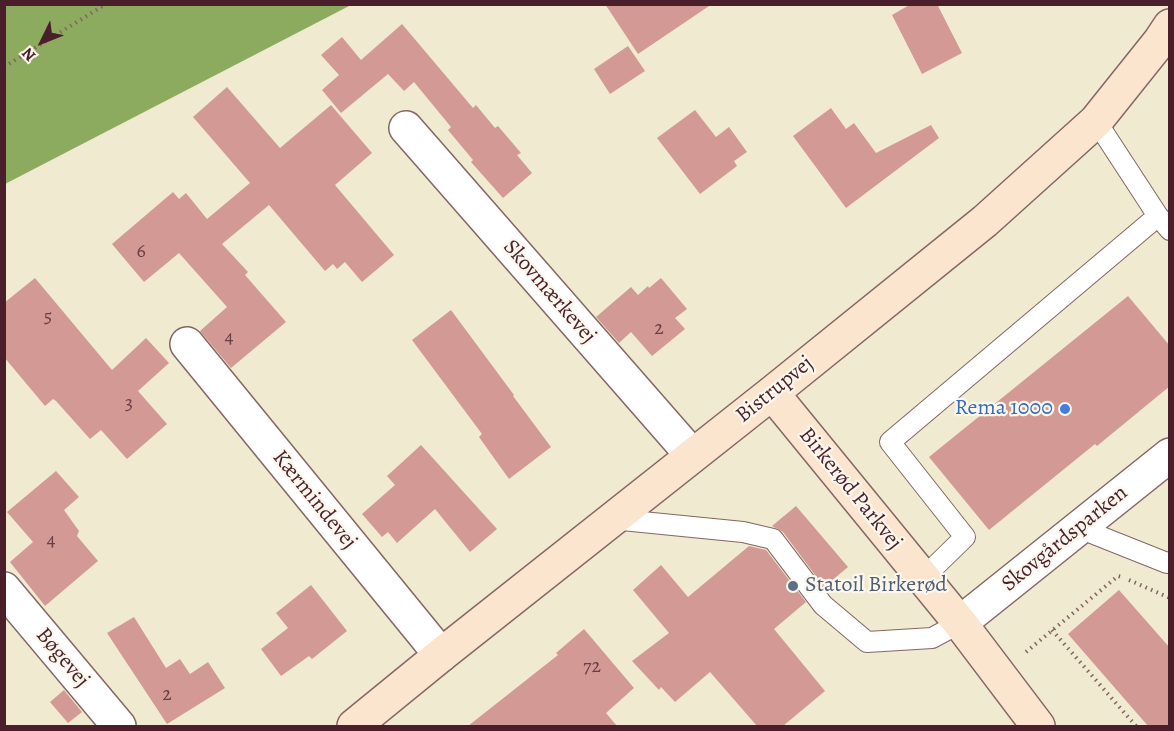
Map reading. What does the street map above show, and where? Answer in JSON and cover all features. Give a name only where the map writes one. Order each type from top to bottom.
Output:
[{"type":"main road","name":"Bistrupvej","points":[[354,726],[985,221],[1096,121],[1170,26]]},
{"type":"main road","name":"Birkerød Parkvej","points":[[772,393],[960,623],[1038,726]]},
{"type":"street","name":"Skovmærkevej","points":[[406,128],[692,456]]},
{"type":"street","name":"Kærmindevej","points":[[187,344],[441,655]]},
{"type":"street","name":"Skovgårdsparken","points":[[960,623],[1170,455]]},
{"type":"street","name":"Bøgevej","points":[[4,589],[119,726]]},
{"type":"lane","points":[[923,578],[966,537],[890,442],[1164,223],[1096,121]]},
{"type":"lane","points":[[612,519],[743,532],[773,539],[823,605],[867,642],[932,638],[960,623]]},
{"type":"lane","points":[[1079,528],[1167,563],[1170,562]]},
{"type":"path","points":[[4,67],[106,4]]},
{"type":"path","points":[[999,675],[1118,576],[1170,598]]},
{"type":"path","points":[[1052,630],[1136,726]]},
{"type":"green space","points":[[5,4],[351,4],[351,5],[5,184]]},
{"type":"building","points":[[605,4],[712,4],[638,54]]},
{"type":"building","points":[[911,4],[937,4],[962,53],[922,74],[892,15]]},
{"type":"building","points":[[402,24],[473,108],[476,105],[495,128],[498,126],[521,153],[517,155],[532,173],[503,198],[471,162],[473,160],[448,130],[451,127],[414,82],[404,91],[388,74],[341,113],[322,90],[339,75],[321,55],[342,37],[361,60]]},
{"type":"building","points":[[628,46],[645,71],[610,94],[594,69]]},
{"type":"building","points":[[227,87],[280,148],[331,105],[372,153],[335,185],[394,255],[362,282],[345,262],[337,269],[333,264],[325,271],[269,205],[222,244],[248,272],[245,275],[286,322],[231,368],[200,331],[227,307],[179,253],[144,282],[112,244],[173,192],[179,199],[186,193],[207,219],[250,183],[193,117]]},
{"type":"building","points":[[831,108],[846,129],[854,123],[876,153],[931,125],[939,138],[846,208],[793,136]]},
{"type":"building","points":[[695,110],[716,137],[729,127],[747,152],[734,161],[737,166],[700,194],[657,138]]},
{"type":"building","points":[[35,278],[112,370],[146,338],[169,363],[138,391],[167,424],[127,459],[101,430],[90,439],[56,401],[53,399],[45,406],[4,357],[4,303]]},
{"type":"building","points":[[661,278],[687,309],[675,318],[685,329],[652,356],[631,332],[619,343],[596,317],[631,287],[638,295]]},
{"type":"building","name":"Rema 1000","points":[[1128,296],[1170,346],[1170,386],[989,530],[929,457]]},
{"type":"building","points":[[451,310],[551,447],[509,479],[479,437],[482,434],[412,340]]},
{"type":"building","points":[[421,445],[497,529],[470,552],[435,509],[397,543],[388,532],[382,537],[362,514],[395,485],[387,476]]},
{"type":"building","points":[[56,471],[79,497],[64,510],[79,531],[77,536],[98,561],[45,606],[10,562],[33,542],[7,512]]},
{"type":"building","points":[[796,506],[848,567],[824,587],[783,532],[772,526]]},
{"type":"building","points":[[749,546],[766,550],[806,602],[774,629],[825,691],[783,726],[757,726],[710,672],[675,702],[661,687],[659,690],[632,661],[669,633],[633,590],[661,565],[688,597]]},
{"type":"building","points":[[311,585],[347,631],[312,659],[309,656],[281,676],[261,649],[288,628],[276,613]]},
{"type":"building","points":[[1119,590],[1170,648],[1170,726],[1148,726],[1068,634]]},
{"type":"building","points":[[134,617],[166,668],[180,659],[190,674],[208,662],[225,688],[167,724],[107,633]]},
{"type":"building","points":[[584,629],[634,688],[606,713],[617,726],[468,726],[558,655],[556,653]]},
{"type":"building","points":[[64,690],[82,712],[68,723],[50,702]]},
{"type":"place","name":"Rema 1000","points":[[1065,409]]},
{"type":"place","name":"Statoil Birkerød","points":[[793,586]]}]
